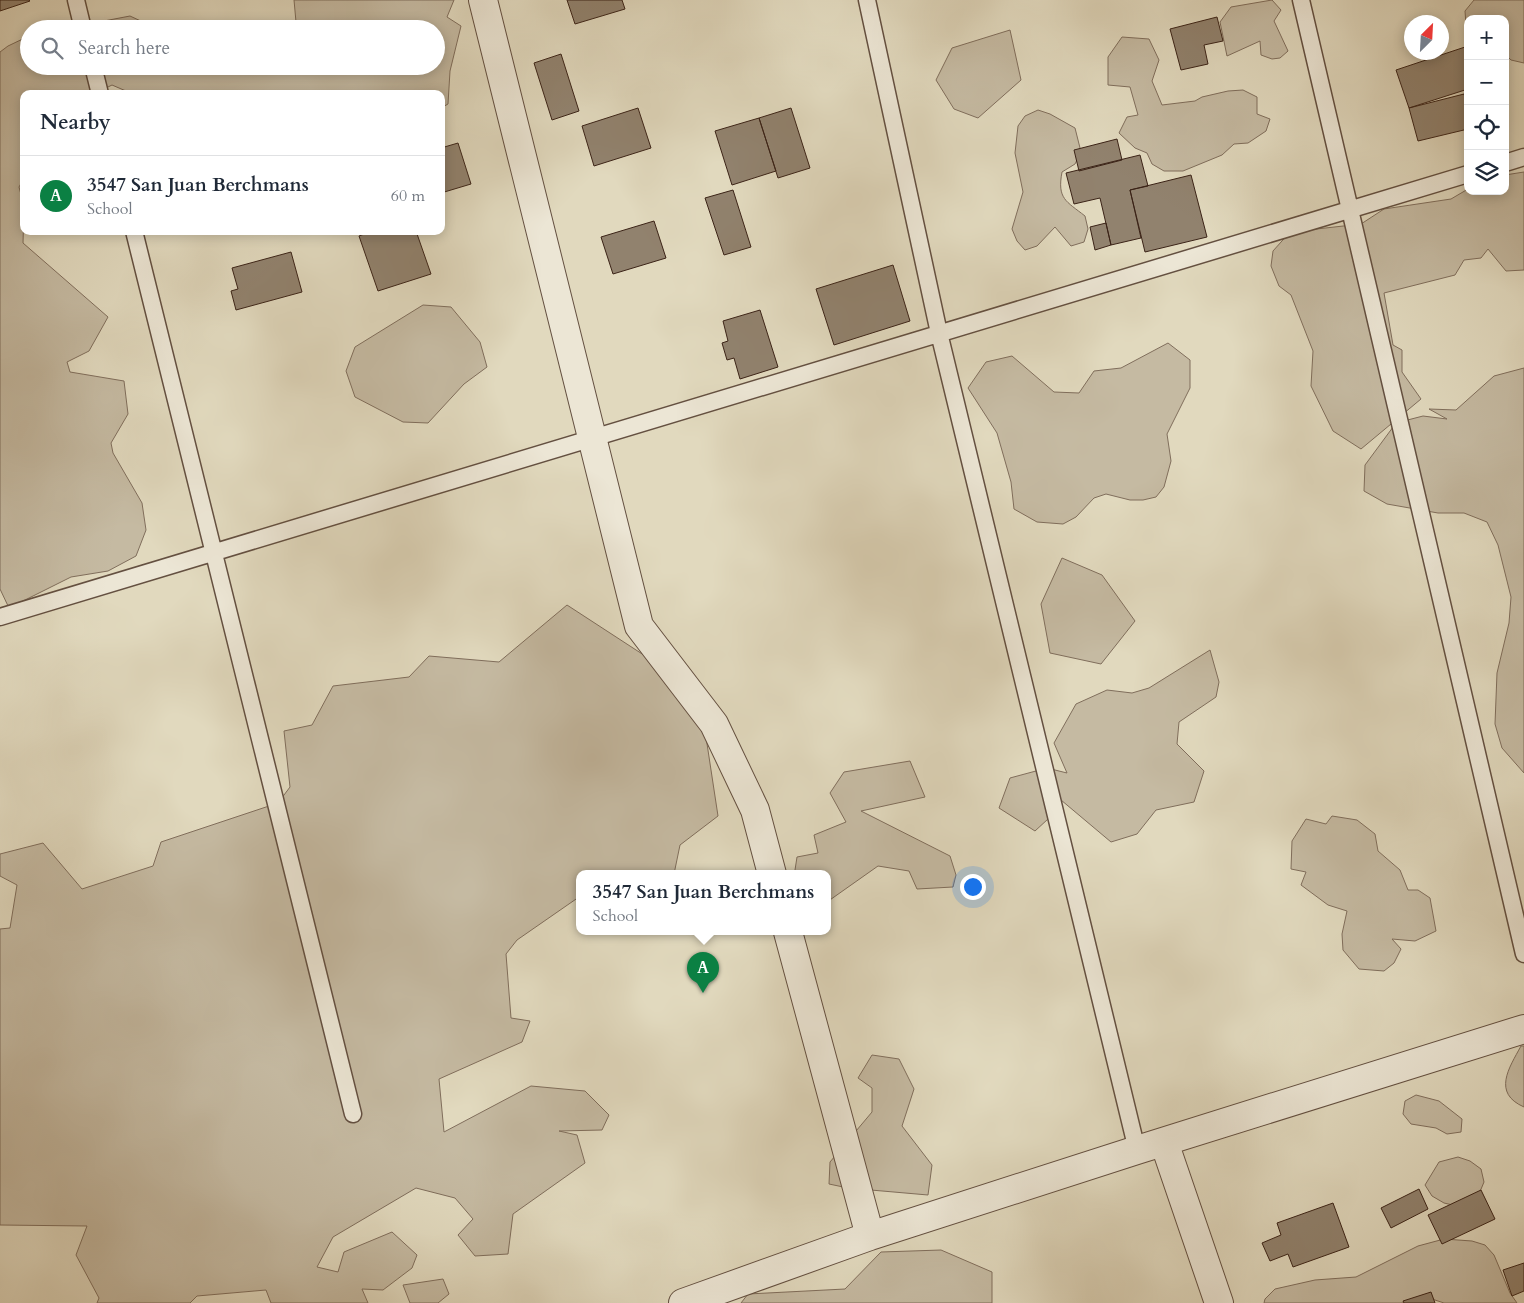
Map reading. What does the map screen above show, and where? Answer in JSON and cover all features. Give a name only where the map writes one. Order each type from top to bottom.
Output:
[{"type":"street","points":[[483,0],[639,626],[714,724],[755,810],[771,870]]},
{"type":"street","points":[[789,935],[870,1236]]},
{"type":"street","points":[[683,1303],[870,1236],[1137,1150],[1524,1030]]},
{"type":"street","points":[[1164,1142],[1219,1303]]},
{"type":"lane","points":[[76,0],[82,20]]},
{"type":"lane","points":[[868,0],[939,332],[1137,1150]]},
{"type":"lane","points":[[1300,0],[1524,954]]},
{"type":"lane","points":[[95,75],[99,90]]},
{"type":"lane","points":[[1509,162],[1524,157]]},
{"type":"lane","points":[[0,617],[939,332],[1464,175]]},
{"type":"lane","points":[[135,235],[353,1114]]},
{"type":"shaded area","points":[[294,0],[454,0],[447,17],[461,26],[450,71],[448,104],[445,106],[445,90],[124,90],[112,85],[102,90],[20,90],[20,235],[23,235],[23,243],[108,317],[89,351],[67,362],[70,372],[124,381],[128,414],[111,443],[113,453],[142,503],[146,530],[136,556],[108,571],[71,577],[9,608],[0,589],[0,52],[20,40],[20,75],[445,75],[445,20],[296,20]]},
{"type":"shaded area","points":[[1272,0],[1281,10],[1274,21],[1288,51],[1280,58],[1272,59],[1261,55],[1260,41],[1227,56],[1220,22],[1231,7]]},
{"type":"shaded area","points":[[1474,0],[1524,0],[1524,63],[1509,58],[1509,15],[1465,15],[1465,11]]},
{"type":"shaded area","points":[[130,16],[139,20],[109,20]]},
{"type":"shaded area","points":[[1010,30],[1021,80],[978,118],[954,109],[936,80],[952,48]]},
{"type":"shaded area","points":[[1122,37],[1149,39],[1159,60],[1152,81],[1162,105],[1195,101],[1202,97],[1228,91],[1243,90],[1257,97],[1257,114],[1270,119],[1266,131],[1248,143],[1234,144],[1222,155],[1183,171],[1164,171],[1152,164],[1147,153],[1135,148],[1119,133],[1127,117],[1138,115],[1130,87],[1108,85],[1108,57]]},
{"type":"shaded area","points":[[1038,110],[1050,114],[1075,128],[1081,152],[1075,164],[1062,172],[1061,188],[1062,194],[1068,203],[1085,216],[1088,229],[1084,242],[1071,246],[1055,227],[1037,246],[1025,250],[1017,241],[1012,229],[1023,192],[1015,153],[1018,126],[1025,116]]},
{"type":"shaded area","points":[[1524,172],[1524,270],[1506,271],[1488,249],[1481,258],[1464,260],[1455,275],[1384,293],[1393,345],[1402,350],[1402,372],[1421,399],[1361,449],[1333,431],[1311,386],[1313,351],[1291,295],[1279,286],[1271,266],[1273,251],[1290,232],[1361,224],[1384,209],[1451,199],[1464,191],[1464,195],[1509,195],[1509,174]]},
{"type":"shaded area","points":[[423,305],[451,307],[480,342],[487,367],[464,384],[428,423],[403,422],[355,397],[346,371],[355,347]]},
{"type":"shaded area","points":[[1168,343],[1190,360],[1190,388],[1167,434],[1171,461],[1164,487],[1156,497],[1130,500],[1106,494],[1094,498],[1076,517],[1063,524],[1037,522],[1014,509],[1011,482],[997,433],[968,388],[986,362],[1012,356],[1054,392],[1079,393],[1094,371],[1121,368]]},
{"type":"shaded area","points":[[1524,368],[1524,773],[1502,748],[1495,724],[1497,673],[1509,623],[1511,597],[1498,545],[1487,522],[1464,513],[1438,513],[1387,504],[1364,491],[1365,465],[1396,423],[1423,416],[1447,419],[1429,409],[1456,410],[1494,376]]},
{"type":"shaded area","points":[[1062,558],[1102,575],[1135,621],[1101,664],[1050,653],[1041,604]]},
{"type":"shaded area","points":[[567,605],[699,691],[718,816],[680,845],[675,870],[576,870],[576,899],[517,940],[506,954],[511,1018],[530,1021],[522,1042],[439,1079],[444,1132],[531,1086],[585,1091],[609,1115],[602,1130],[559,1131],[577,1135],[585,1163],[513,1214],[508,1254],[475,1256],[458,1235],[473,1219],[455,1198],[416,1188],[333,1237],[317,1267],[338,1272],[344,1252],[392,1232],[417,1255],[412,1268],[383,1290],[362,1289],[368,1303],[271,1303],[266,1290],[197,1296],[190,1303],[97,1303],[99,1298],[76,1255],[87,1226],[0,1225],[0,929],[10,928],[17,885],[0,876],[0,854],[43,843],[82,889],[153,866],[161,842],[278,803],[290,787],[284,731],[312,725],[333,686],[409,677],[429,656],[499,662]]},
{"type":"shaded area","points":[[1210,650],[1219,682],[1216,697],[1179,722],[1177,744],[1204,771],[1194,802],[1156,810],[1137,834],[1111,842],[1061,800],[1061,807],[1035,831],[999,808],[1010,778],[1047,768],[1067,773],[1054,743],[1076,704],[1107,690],[1132,693],[1149,688]]},
{"type":"shaded area","points":[[910,761],[925,797],[861,811],[950,856],[956,875],[953,887],[917,889],[909,871],[878,866],[831,899],[831,870],[795,870],[797,857],[818,853],[814,835],[846,822],[830,793],[844,772]]},
{"type":"shaded area","points":[[1332,816],[1357,820],[1375,834],[1378,851],[1400,870],[1408,890],[1418,890],[1430,898],[1436,931],[1415,941],[1392,939],[1401,949],[1394,963],[1384,971],[1359,969],[1343,950],[1342,934],[1347,911],[1328,905],[1301,885],[1306,872],[1291,869],[1292,841],[1306,819],[1326,824]]},
{"type":"shaded area","points":[[1521,1046],[1524,1046],[1524,1107],[1508,1095],[1506,1087],[1508,1071]]},
{"type":"shaded area","points":[[872,1055],[899,1059],[914,1089],[902,1126],[932,1165],[928,1195],[848,1188],[829,1184],[830,1162],[872,1112],[872,1088],[858,1078]]},
{"type":"shaded area","points":[[1416,1095],[1439,1101],[1462,1119],[1461,1132],[1447,1134],[1436,1128],[1411,1124],[1403,1114],[1405,1101]]},
{"type":"shaded area","points":[[1458,1157],[1470,1161],[1481,1169],[1484,1182],[1479,1194],[1457,1206],[1444,1203],[1432,1196],[1425,1185],[1439,1162]]},
{"type":"shaded area","points":[[1444,1239],[1472,1241],[1485,1245],[1494,1255],[1510,1293],[1517,1303],[1444,1303],[1432,1299],[1401,1303],[1264,1303],[1265,1299],[1275,1289],[1315,1280],[1356,1277],[1418,1246]]},
{"type":"shaded area","points":[[941,1250],[992,1272],[992,1303],[741,1303],[748,1294],[845,1289],[881,1252]]},
{"type":"shaded area","points":[[443,1279],[449,1294],[438,1303],[410,1303],[403,1285]]},
{"type":"building","points":[[0,0],[29,0],[30,1],[0,11]]},
{"type":"building","points":[[567,0],[622,0],[625,9],[575,24]]},
{"type":"building","points":[[1217,17],[1223,41],[1204,45],[1208,64],[1181,70],[1170,29]]},
{"type":"building","points":[[1464,47],[1464,90],[1409,108],[1396,70],[1426,60],[1449,60],[1449,52]]},
{"type":"building","points":[[561,54],[579,111],[552,120],[534,63]]},
{"type":"building","points":[[1464,94],[1464,130],[1418,141],[1409,108]]},
{"type":"building","points":[[638,108],[651,148],[594,166],[582,126]]},
{"type":"building","points":[[791,108],[810,168],[778,178],[759,118]]},
{"type":"building","points":[[759,118],[776,171],[732,185],[715,131]]},
{"type":"building","points":[[1117,139],[1122,160],[1079,171],[1074,150]]},
{"type":"building","points":[[458,143],[471,184],[445,192],[445,147]]},
{"type":"building","points":[[1140,155],[1148,186],[1130,190],[1141,238],[1111,245],[1100,198],[1074,204],[1066,173]]},
{"type":"building","points":[[1191,175],[1207,237],[1145,252],[1130,190]]},
{"type":"building","points":[[733,190],[751,247],[724,255],[705,198]]},
{"type":"building","points":[[654,221],[666,258],[613,274],[601,237]]},
{"type":"building","points":[[1106,223],[1111,245],[1095,250],[1090,227]]},
{"type":"building","points":[[417,235],[431,274],[378,291],[359,236]]},
{"type":"building","points":[[291,252],[302,292],[236,310],[231,291],[238,289],[232,268]]},
{"type":"building","points":[[893,265],[910,321],[834,345],[816,289]]},
{"type":"building","points":[[760,310],[778,367],[740,379],[734,358],[727,360],[722,343],[728,341],[723,321]]},
{"type":"building","points":[[1419,1189],[1428,1209],[1391,1228],[1381,1208]]},
{"type":"building","points":[[1481,1190],[1495,1219],[1442,1244],[1428,1215]]},
{"type":"building","points":[[1333,1203],[1349,1247],[1293,1267],[1288,1254],[1270,1261],[1262,1243],[1281,1235],[1277,1223]]},
{"type":"building","points":[[1524,1263],[1524,1291],[1512,1296],[1503,1270]]},
{"type":"building","points":[[1431,1292],[1435,1303],[1404,1303],[1403,1301]]},
{"type":"place","name":"3547 San Juan Berchmans","points":[[703,993]]}]
